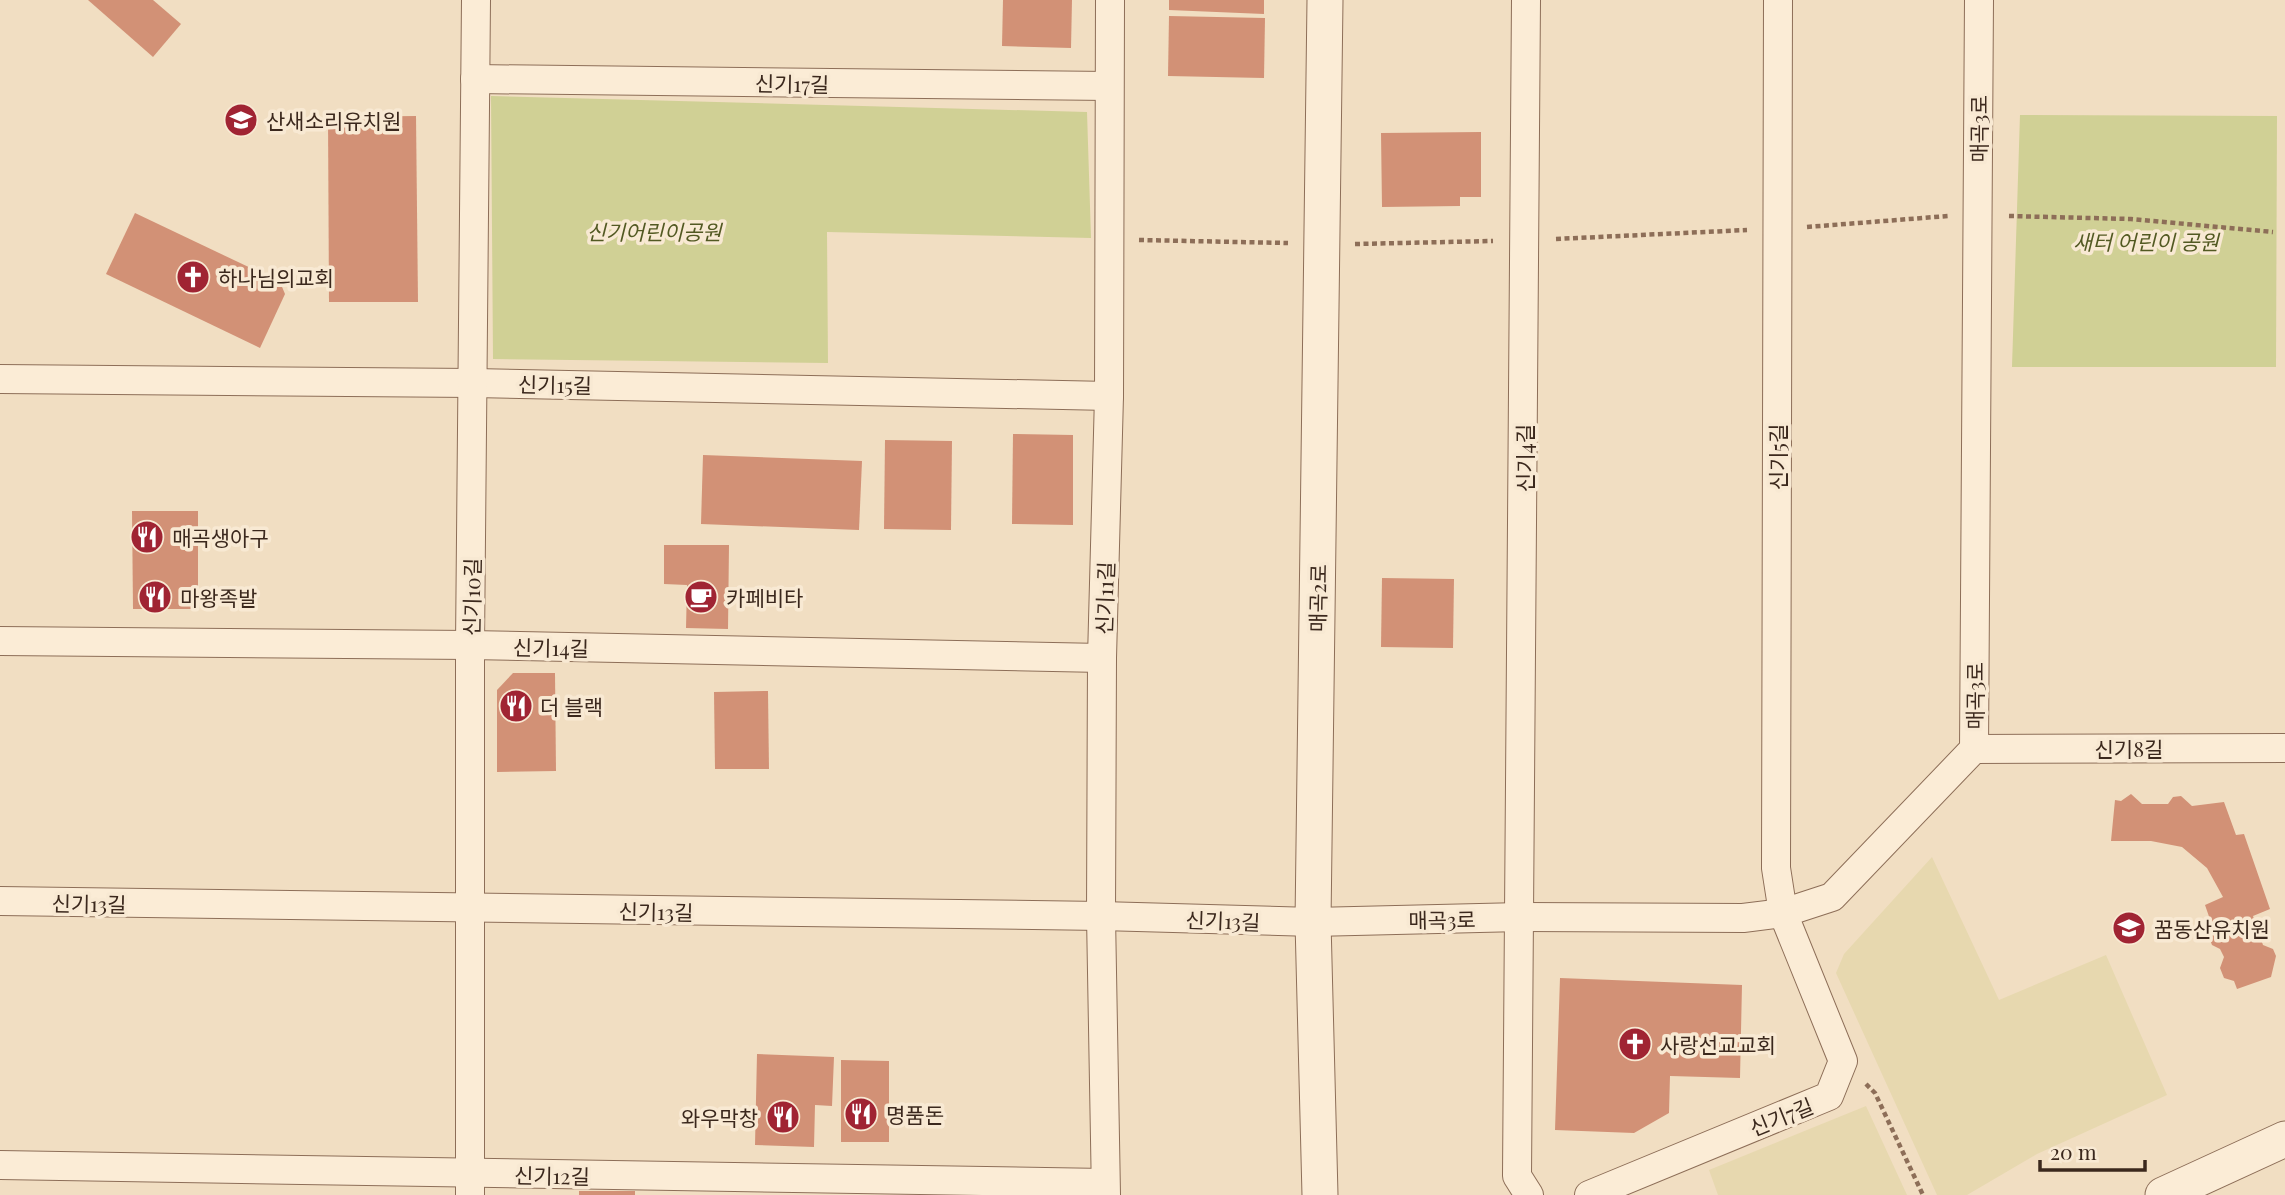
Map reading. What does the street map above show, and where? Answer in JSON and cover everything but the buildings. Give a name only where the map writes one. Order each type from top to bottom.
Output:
[{"type":"street","name":"신기10길","points":[[470,1184],[470,645],[476,0]]},
{"type":"street","name":"신기11길","points":[[1105,1189],[1101,916],[1102,658],[1109,396],[1110,0]]},
{"type":"street","name":"매곡2로","points":[[1320,1195],[1313,922],[1325,0]]},
{"type":"street","name":"신기4길","points":[[1521,917],[1526,0]]},
{"type":"street","name":"신기5길","points":[[1778,0],[1776,868],[1783,913]]},
{"type":"street","name":"매곡3로","points":[[1313,922],[1521,917],[1743,918],[1783,913],[1832,897],[1974,749],[1979,0]]},
{"type":"street","name":"신기17길","points":[[475,79],[1109,86]]},
{"type":"street","name":"신기15길","points":[[0,379],[474,383],[1109,396]]},
{"type":"street","name":"신기14길","points":[[0,641],[470,645],[1102,658]]},
{"type":"street","name":"신기8길","points":[[1974,749],[2285,748]]},
{"type":"street","name":"신기13길","points":[[0,901],[1101,916],[1313,922]]},
{"type":"street","points":[[1783,913],[1843,1060]]},
{"type":"street","points":[[1521,917],[1517,1176],[1529,1195]]},
{"type":"street","name":"신기7길","points":[[1589,1195],[1829,1096],[1843,1060]]},
{"type":"street","points":[[2163,1195],[2285,1139]]},
{"type":"street","name":"신기12길","points":[[0,1165],[470,1184],[1105,1189]]},
{"type":"path","points":[[1799,228],[1953,215]]},
{"type":"path","points":[[2001,216],[2131,219],[2273,232]]},
{"type":"path","points":[[1552,239],[1756,230]]},
{"type":"path","points":[[1131,239],[1293,243]]},
{"type":"path","points":[[1350,244],[1494,241]]},
{"type":"path","points":[[1843,1060],[1875,1093],[1923,1195]]},
{"type":"shaded area","points":[[1932,857],[1999,1000],[2106,955],[2167,1095],[2037,1154],[1967,1195],[1937,1195],[1836,973],[1844,954]]},
{"type":"shaded area","points":[[1866,1106],[1907,1195],[1718,1195],[1709,1170]]},
{"type":"green space","name":"신기어린이공원","points":[[491,96],[1087,112],[1091,238],[827,232],[828,363],[493,359]]},
{"type":"green space","name":"새터 어린이 공원","points":[[2020,115],[2277,116],[2276,367],[2012,367]]},
{"type":"place","name":"산새소리유치원","points":[[241,120]]},
{"type":"place","name":"하나님의교회","points":[[193,277]]},
{"type":"place","name":"매곡생아구","points":[[147,537]]},
{"type":"place","name":"마왕족발","points":[[155,597]]},
{"type":"place","name":"카페비타","points":[[701,597]]},
{"type":"place","name":"더 블랙","points":[[516,706]]},
{"type":"place","name":"꿈동산유치원","points":[[2129,928]]},
{"type":"place","name":"사랑선교교회","points":[[1635,1044]]},
{"type":"place","name":"명품돈","points":[[861,1114]]},
{"type":"place","name":"와우막창","points":[[783,1117]]}]
